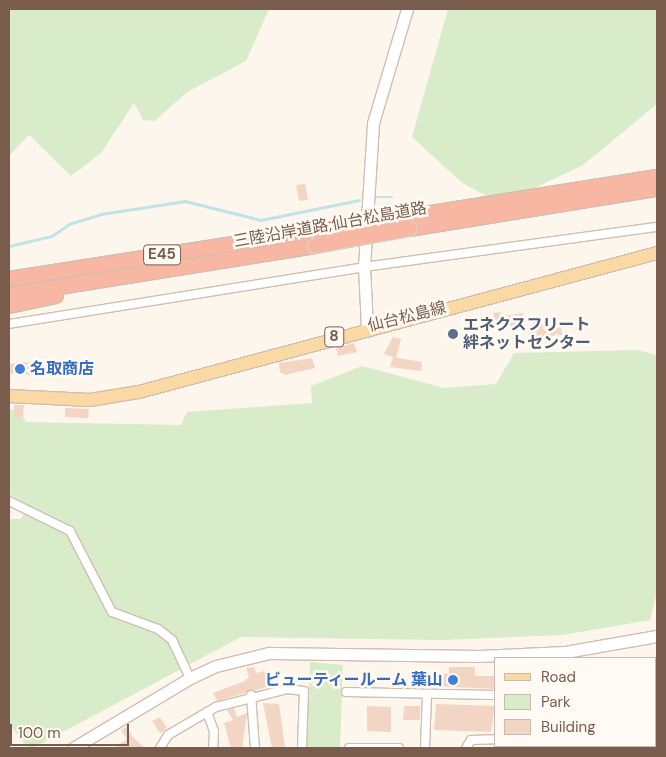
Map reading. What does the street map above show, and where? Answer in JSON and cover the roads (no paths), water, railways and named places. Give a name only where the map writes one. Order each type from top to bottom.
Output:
[{"type":"highway","name":"三陸沿岸道路;仙台松島道路","points":[[9,295],[315,246],[408,223],[657,177]]},
{"type":"highway","name":"三陸沿岸道路;仙台松島道路","points":[[9,279],[316,231],[408,223],[657,189]]},
{"type":"highway","points":[[9,270],[100,265]]},
{"type":"highway","points":[[9,306],[196,266]]},
{"type":"main road","name":"仙台松島線","points":[[9,396],[90,400],[139,392],[368,327],[657,253]]},
{"type":"street","points":[[368,327],[364,267],[373,123],[407,9]]},
{"type":"street","points":[[9,324],[364,267],[657,227]]},
{"type":"street","points":[[9,501],[70,532],[112,612],[158,629],[172,640],[190,678]]},
{"type":"street","points":[[72,748],[86,745],[190,678],[216,666],[269,653],[479,656],[565,655],[657,636]]},
{"type":"street","points":[[160,748],[168,735],[207,712],[251,695],[287,688],[304,690],[302,748]]},
{"type":"street","points":[[346,692],[427,695],[493,694]]},
{"type":"street","points":[[251,695],[255,748]]},
{"type":"street","points":[[425,748],[427,695]]},
{"type":"street","points":[[207,712],[214,731],[213,748]]},
{"type":"street","points":[[466,748],[471,740],[493,739]]},
{"type":"street","points":[[349,748],[398,748]]},
{"type":"waterway","points":[[376,197],[392,197]]},
{"type":"waterway","points":[[9,246],[52,236],[69,224],[101,214],[185,201],[261,220],[359,200]]},
{"type":"place","name":"エネクスフリート 絆ネットセンター","points":[[453,334]]},
{"type":"place","name":"名取商店","points":[[20,369]]},
{"type":"place","name":"ビューティールーム 葉山","points":[[453,680]]}]
